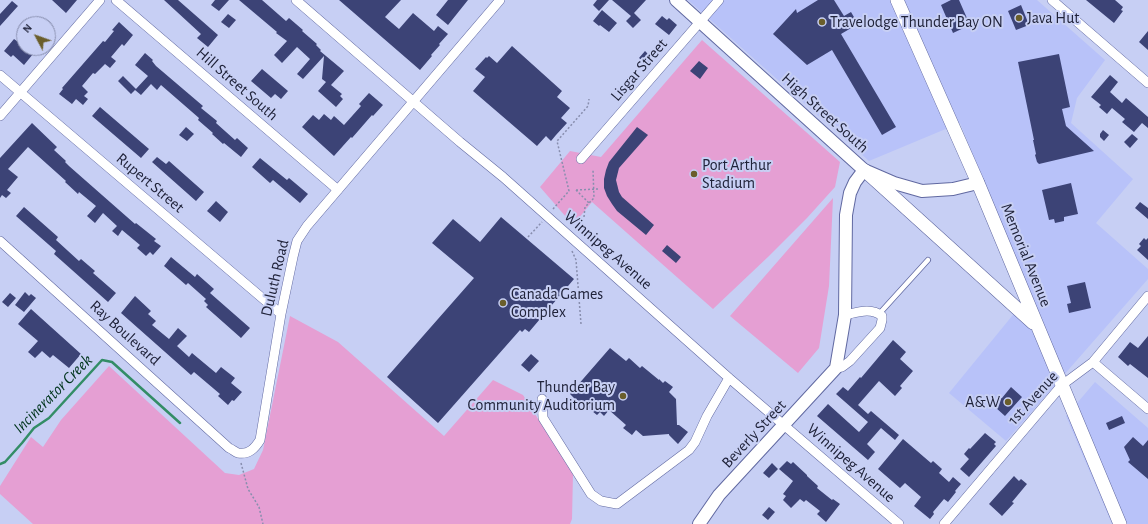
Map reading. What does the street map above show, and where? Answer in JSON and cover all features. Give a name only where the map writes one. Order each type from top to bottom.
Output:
[{"type":"main road","name":"Memorial Avenue","points":[[897,0],[978,183],[1120,524]]},
{"type":"main road","points":[[864,170],[1037,326]]},
{"type":"street","points":[[0,116],[100,0]]},
{"type":"street","name":"Hill Street South","points":[[116,0],[338,190]]},
{"type":"street","name":"Winnipeg Avenue","points":[[296,0],[566,233],[729,378],[899,524]]},
{"type":"street","name":"Duluth Road","points":[[239,453],[249,452],[256,447],[260,440],[281,314],[297,241],[307,226],[500,0]]},
{"type":"street","name":"High Street South","points":[[676,0],[864,170],[894,183],[922,191],[953,189],[978,183]]},
{"type":"street","name":"Lisgar Street","points":[[581,159],[719,0]]},
{"type":"street","points":[[1052,0],[1148,83]]},
{"type":"street","name":"Rupert Street","points":[[0,75],[281,314]]},
{"type":"street","points":[[836,368],[845,315],[846,216],[850,193],[855,182],[864,170]]},
{"type":"street","name":"Ray Boulevard","points":[[0,241],[229,448],[239,453]]},
{"type":"street","name":"1st Avenue","points":[[944,524],[1062,384],[1093,362],[1148,296]]},
{"type":"street","points":[[845,315],[863,311],[874,311],[879,314]]},
{"type":"street","name":"Beverly Street","points":[[699,524],[719,495],[836,368],[842,367],[850,361],[880,328],[882,316],[879,314]]},
{"type":"street","points":[[1093,362],[1148,409]]},
{"type":"street","points":[[542,399],[543,418],[591,494],[601,501],[617,504],[689,450],[695,442],[707,416],[729,378]]},
{"type":"lane","points":[[879,314],[928,260]]},
{"type":"path","points":[[528,237],[569,191],[558,141],[588,106],[589,99]]},
{"type":"path","points":[[584,218],[585,207],[594,198],[593,170]]},
{"type":"path","points":[[590,203],[576,190],[593,188],[598,189]]},
{"type":"path","points":[[566,233],[576,260],[581,324]]},
{"type":"path","points":[[239,453],[248,489],[259,507],[263,524]]},
{"type":"shaded area","points":[[688,0],[1037,0],[1105,60],[1077,98],[1071,123],[1133,179],[1096,223],[1148,269],[1148,279],[1006,441],[949,393],[1030,294],[960,123],[869,161]]},
{"type":"shaded area","name":"Port Arthur Stadium","points":[[702,40],[840,162],[835,187],[769,256],[713,309],[592,202],[573,225],[540,187],[570,151],[601,157]]},
{"type":"shaded area","points":[[833,198],[829,286],[819,348],[798,373],[730,316]]},
{"type":"shaded area","points":[[290,316],[338,342],[444,436],[493,380],[523,395],[573,474],[572,519],[570,524],[33,524],[0,494],[0,486],[31,437],[43,447],[61,420],[109,366],[225,473],[239,475],[254,469],[263,450]]},
{"type":"shaded area","points":[[1095,382],[1148,428],[1148,524],[1112,524],[1066,416]]},
{"type":"building","points":[[52,0],[77,0],[66,13]]},
{"type":"building","points":[[164,0],[178,0],[218,35],[208,47],[197,38],[201,34]]},
{"type":"building","points":[[215,0],[229,0],[219,11],[211,5]]},
{"type":"building","points":[[239,0],[262,0],[286,21],[289,18],[317,44],[316,45],[321,50],[320,51],[344,71],[331,85],[342,94],[340,96],[343,99],[336,107],[318,91],[326,82],[322,79],[324,56],[303,79],[297,74],[310,59],[297,47],[282,63],[274,55],[287,41]]},
{"type":"building","points":[[339,0],[401,0],[385,17],[399,29],[413,13],[434,31],[438,26],[448,34],[420,70]]},
{"type":"building","points":[[448,0],[468,0],[448,25],[436,15]]},
{"type":"building","points":[[597,0],[609,0],[599,11],[593,5]]},
{"type":"building","points":[[612,0],[646,0],[634,13],[641,20],[633,28],[626,21],[631,16]]},
{"type":"building","points":[[818,0],[834,0],[844,16],[851,12],[858,24],[841,34],[896,127],[882,135],[832,50],[807,65],[773,34],[796,9],[797,13]]},
{"type":"building","points":[[951,0],[959,0],[970,25],[953,33],[941,5]]},
{"type":"building","points":[[1086,0],[1115,0],[1123,7],[1121,10],[1123,11],[1114,23]]},
{"type":"building","points":[[12,1],[18,6],[0,26],[0,14]]},
{"type":"building","name":"Java Hut","points":[[1021,5],[1029,25],[1016,30],[1008,11]]},
{"type":"building","points":[[602,10],[617,23],[609,32],[593,21]]},
{"type":"building","points":[[228,14],[236,20],[229,28],[221,22]]},
{"type":"building","points":[[662,16],[667,20],[669,18],[677,25],[669,35],[655,24]]},
{"type":"building","points":[[119,22],[133,35],[124,46],[122,44],[111,57],[116,61],[110,68],[105,64],[95,74],[93,73],[82,86],[88,92],[84,96],[88,99],[83,105],[76,99],[72,104],[59,94],[63,89],[62,88],[103,41],[105,42]]},
{"type":"building","points":[[1148,31],[1148,50],[1139,42]]},
{"type":"building","points":[[14,39],[16,40],[16,56],[31,56],[24,65],[13,55],[11,57],[4,51]]},
{"type":"building","points":[[512,46],[562,91],[557,97],[570,108],[561,118],[567,123],[551,141],[546,136],[537,146],[473,91],[485,77],[475,69],[486,57],[487,58],[489,56],[497,63]]},
{"type":"building","points":[[645,51],[652,58],[647,64],[639,58]]},
{"type":"building","points":[[145,53],[153,60],[152,61],[156,66],[203,106],[201,108],[217,121],[216,123],[235,140],[237,138],[248,148],[241,157],[224,143],[223,144],[198,120],[199,118],[161,85],[157,90],[151,84],[141,95],[135,90],[148,76],[135,65]]},
{"type":"building","points":[[1059,54],[1070,107],[1062,109],[1066,126],[1094,151],[1039,164],[1035,155],[1034,140],[1018,62]]},
{"type":"building","points":[[699,61],[708,68],[700,79],[690,71]]},
{"type":"building","points":[[262,69],[288,91],[281,99],[275,94],[271,98],[251,81]]},
{"type":"building","points":[[1110,75],[1118,82],[1110,92],[1122,103],[1126,98],[1148,117],[1148,128],[1142,123],[1134,132],[1122,122],[1125,119],[1112,108],[1107,114],[1099,107],[1101,105],[1091,97]]},
{"type":"building","points":[[123,76],[136,89],[131,94],[118,81]]},
{"type":"building","points":[[369,93],[383,105],[334,156],[302,127],[313,115],[319,120],[324,114],[331,120],[334,116],[344,125],[361,106],[359,104]]},
{"type":"building","points":[[100,107],[149,149],[141,158],[92,116]]},
{"type":"building","points":[[32,123],[57,147],[54,150],[66,161],[65,162],[69,166],[135,224],[136,223],[156,239],[154,241],[161,246],[153,255],[150,252],[146,256],[137,248],[140,245],[122,230],[118,236],[112,231],[117,226],[103,213],[95,223],[87,216],[96,206],[79,192],[78,194],[65,182],[66,181],[28,147],[8,169],[18,177],[7,190],[11,193],[6,198],[2,195],[0,198],[0,158]]},
{"type":"building","points":[[186,127],[194,134],[187,141],[179,135]]},
{"type":"building","points":[[637,127],[648,135],[619,168],[616,180],[622,197],[654,225],[646,235],[617,211],[607,196],[604,188],[604,179],[609,162]]},
{"type":"building","points":[[1103,130],[1109,135],[1104,141],[1100,137]]},
{"type":"building","points":[[1132,134],[1138,139],[1130,148],[1124,142]]},
{"type":"building","points":[[157,157],[166,164],[169,161],[204,192],[196,201],[152,162]]},
{"type":"building","points":[[260,158],[287,180],[289,178],[308,194],[300,203],[273,180],[270,183],[252,167]]},
{"type":"building","points":[[1071,183],[1078,214],[1064,217],[1064,221],[1055,223],[1054,219],[1049,220],[1042,190]]},
{"type":"building","points":[[216,201],[228,212],[220,222],[207,211]]},
{"type":"building","points":[[1140,202],[1148,208],[1148,219],[1135,208]]},
{"type":"building","points":[[24,207],[58,237],[56,240],[79,261],[81,259],[95,271],[93,273],[116,293],[108,302],[54,254],[56,251],[16,216]]},
{"type":"building","name":"Canada Games Complex","points":[[501,217],[574,279],[529,332],[525,329],[522,332],[520,330],[438,423],[387,377],[474,278],[432,243],[453,219],[480,242]]},
{"type":"building","points":[[1144,238],[1146,240],[1148,238],[1148,260],[1137,250],[1141,246],[1139,244]]},
{"type":"building","points":[[667,245],[681,257],[676,263],[662,251]]},
{"type":"building","points":[[171,257],[195,277],[197,274],[214,289],[210,293],[250,328],[241,338],[206,307],[208,305],[204,301],[206,299],[188,283],[186,285],[164,266]]},
{"type":"building","points":[[1085,282],[1091,308],[1069,313],[1067,304],[1071,303],[1067,286]]},
{"type":"building","points":[[25,292],[29,296],[31,294],[36,298],[24,312],[15,305]]},
{"type":"building","points":[[10,293],[16,298],[8,307],[2,302]]},
{"type":"building","points":[[135,296],[151,311],[148,314],[156,321],[152,325],[169,339],[178,328],[187,336],[177,346],[189,357],[192,353],[216,373],[221,367],[235,378],[231,383],[242,392],[234,401],[232,400],[228,405],[218,396],[220,394],[194,372],[191,375],[121,313]]},
{"type":"building","points":[[31,309],[81,354],[69,368],[53,355],[50,358],[42,351],[35,358],[28,352],[38,341],[18,324]]},
{"type":"building","points":[[1148,336],[1148,378],[1130,364],[1128,366],[1118,357],[1130,342],[1138,348]]},
{"type":"building","points":[[893,340],[906,352],[900,359],[913,371],[900,386],[902,388],[895,396],[879,381],[858,405],[868,414],[871,411],[899,435],[895,440],[881,428],[867,444],[875,452],[868,460],[817,416],[828,404],[859,432],[868,422],[836,394],[843,387],[848,391]]},
{"type":"building","name":"Thunder Bay Community Auditorium","points":[[610,348],[626,361],[629,358],[640,368],[642,366],[663,383],[665,381],[673,387],[669,392],[676,399],[677,425],[688,432],[678,444],[669,434],[643,436],[636,430],[632,435],[623,428],[626,425],[609,410],[604,416],[600,412],[597,415],[582,403],[581,405],[570,394]]},
{"type":"building","points":[[531,354],[539,361],[529,372],[521,365]]},
{"type":"building","name":"A&W","points":[[1011,387],[1022,397],[1005,416],[995,407]]},
{"type":"building","points":[[1122,416],[1125,423],[1109,430],[1106,423]]},
{"type":"building","points":[[985,433],[996,442],[994,444],[996,446],[969,477],[960,469],[969,459],[964,454]]},
{"type":"building","points":[[1133,437],[1143,446],[1148,440],[1148,479],[1128,462],[1130,460],[1124,447]]},
{"type":"building","points":[[903,439],[931,463],[933,461],[942,469],[939,473],[949,482],[953,477],[961,484],[948,502],[944,499],[933,512],[934,514],[930,519],[914,506],[921,497],[905,483],[900,488],[878,469]]},
{"type":"building","points":[[787,461],[791,464],[793,462],[818,486],[817,488],[832,500],[833,499],[840,504],[826,522],[817,514],[820,511],[806,500],[804,502],[800,499],[791,508],[783,500],[786,496],[783,494],[793,481],[779,469]]},
{"type":"building","points":[[772,463],[778,469],[769,478],[763,473]]},
{"type":"building","points":[[1014,476],[1019,481],[1021,479],[1027,484],[1012,502],[1014,503],[1002,516],[989,504]]},
{"type":"building","points":[[769,507],[775,512],[768,520],[762,515]]},
{"type":"waterway","name":"Incinerator Creek","points":[[0,464],[5,462],[34,428],[49,418],[102,360],[112,362],[180,423]]},
{"type":"place","name":"Java Hut","points":[[1019,18]]},
{"type":"place","name":"Travelodge Thunder Bay ON","points":[[822,22]]},
{"type":"place","name":"Port Arthur Stadium","points":[[694,174]]},
{"type":"place","name":"Canada Games Complex","points":[[503,303]]},
{"type":"place","name":"Thunder Bay Community Auditorium","points":[[623,396]]},
{"type":"place","name":"A&W","points":[[1008,402]]}]
